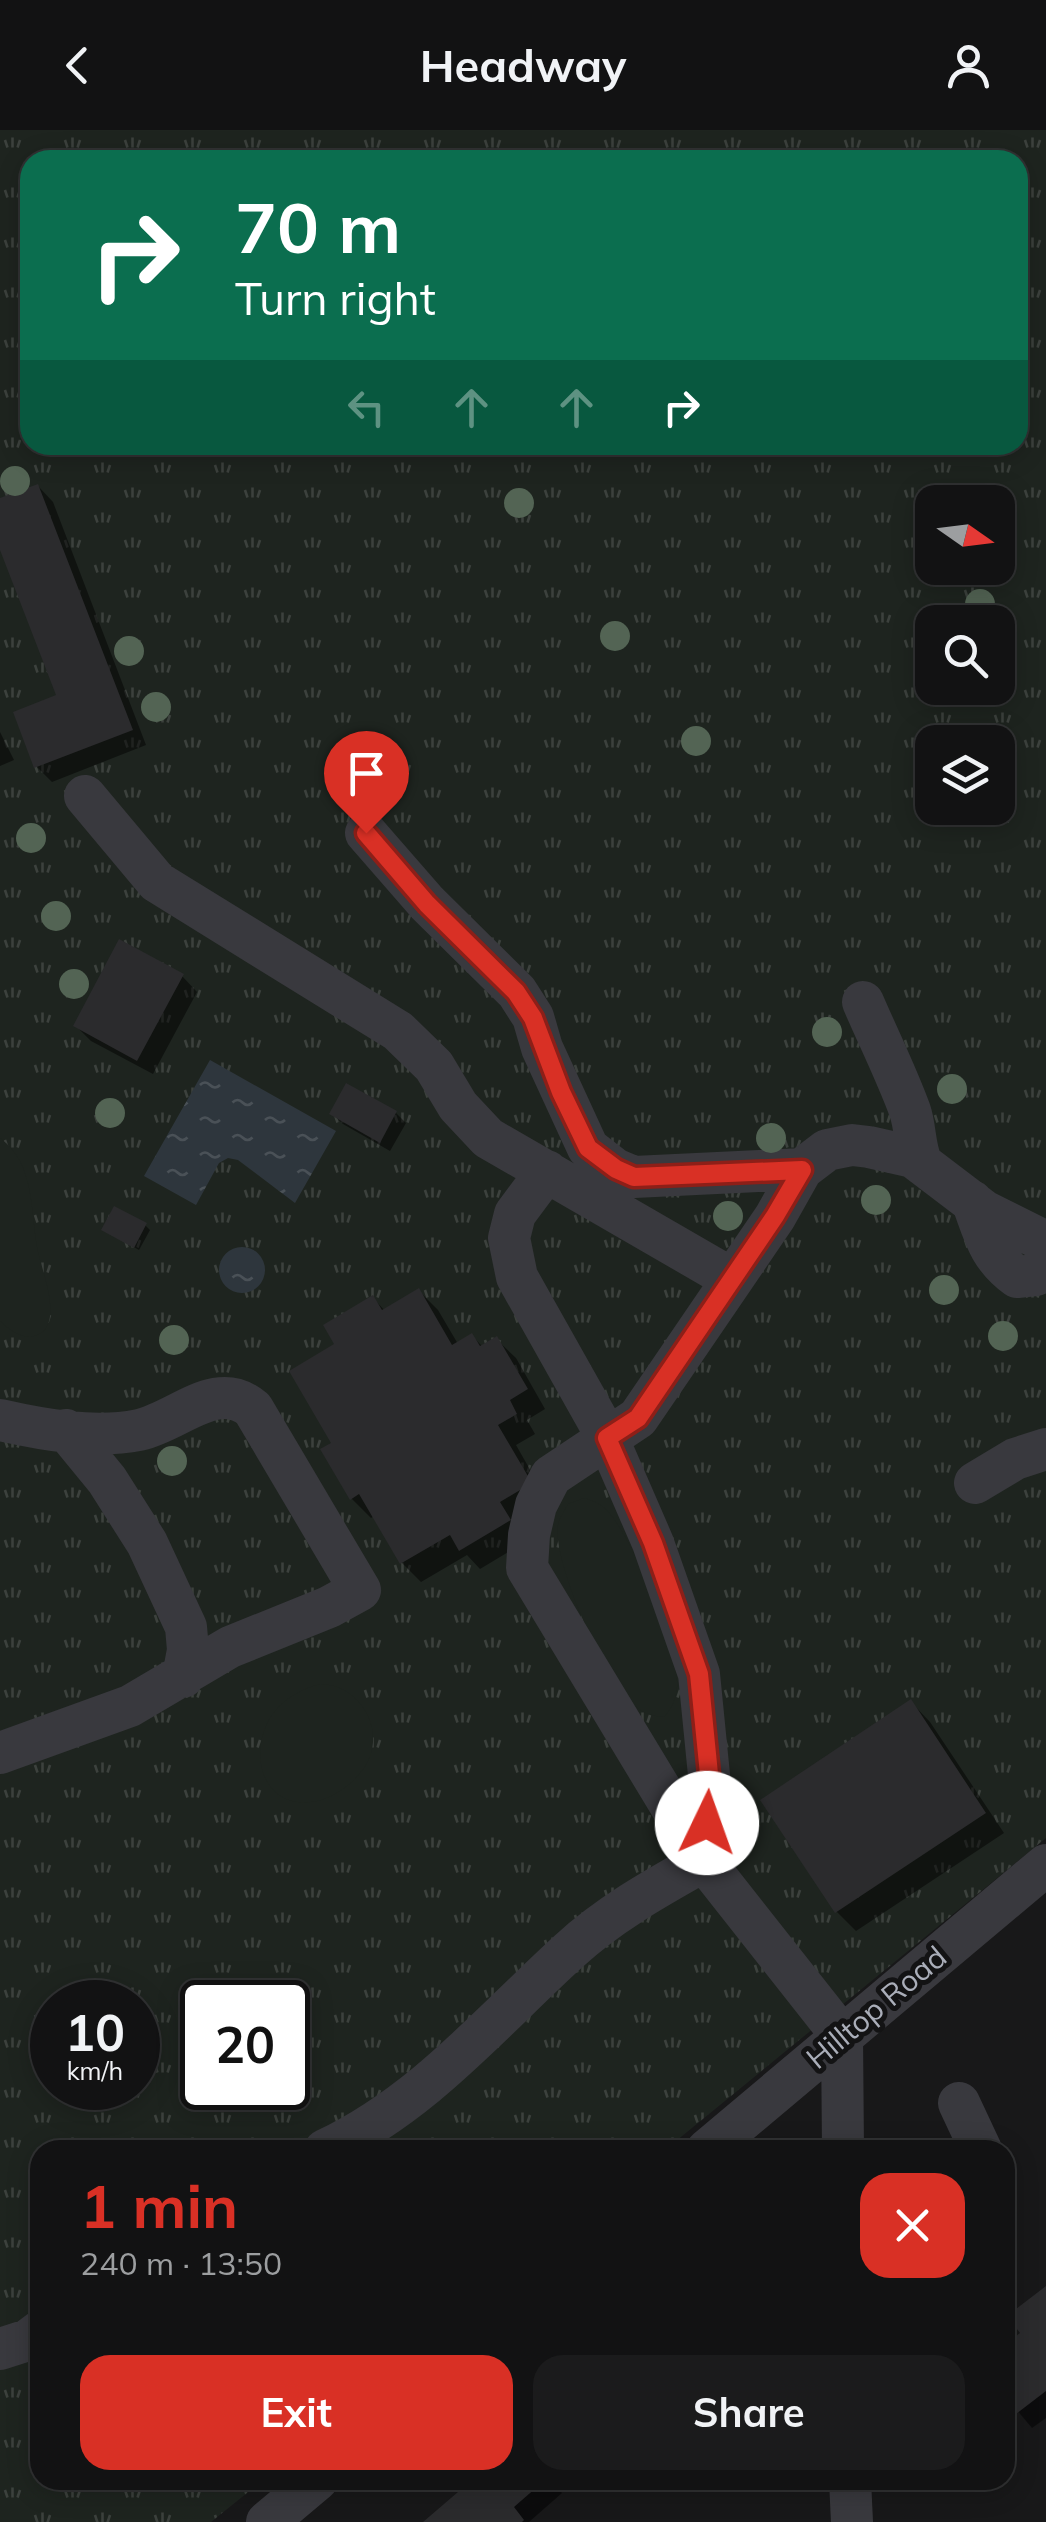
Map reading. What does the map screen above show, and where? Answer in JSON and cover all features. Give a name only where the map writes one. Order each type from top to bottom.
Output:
[{"type":"street","points":[[85,796],[158,882],[398,1031],[434,1066],[458,1106],[488,1138],[732,1279]]},
{"type":"street","points":[[366,833],[427,904],[516,992],[533,1018],[568,1109],[588,1148],[634,1177],[802,1170]]},
{"type":"street","points":[[863,1002],[908,1105],[914,1125],[914,1146],[922,1164]]},
{"type":"street","points":[[843,2140],[842,2036],[704,1861],[526,1568],[529,1535],[536,1505],[551,1476],[638,1418],[802,1170],[827,1150],[852,1145],[913,1157],[984,1211],[1046,1242]]},
{"type":"street","points":[[547,1171],[515,1214],[509,1238],[513,1257],[518,1277],[607,1438],[653,1543],[699,1674],[710,1784],[704,1861]]},
{"type":"street","points":[[972,1201],[992,1254],[1002,1266],[1017,1277],[1036,1275],[1046,1267]]},
{"type":"street","points":[[0,1420],[114,1434],[142,1429],[225,1396],[240,1398],[253,1409],[360,1590],[329,1607],[230,1647],[130,1706],[0,1753]]},
{"type":"street","points":[[66,1430],[106,1480],[147,1544],[186,1627],[188,1650],[183,1677]]},
{"type":"street","points":[[975,1483],[1015,1459],[1046,1449]]},
{"type":"street","points":[[346,2140],[399,2107],[481,2037],[570,1949],[628,1904],[704,1861]]},
{"type":"street","name":"Hilltop Road","points":[[719,2140],[1046,1864]]},
{"type":"street","points":[[959,2103],[976,2140]]},
{"type":"street","points":[[0,2349],[30,2338]]},
{"type":"street","points":[[267,2522],[305,2490]]},
{"type":"street","points":[[850,2490],[852,2522]]},
{"type":"green space","points":[[0,130],[1046,130],[1046,1838],[677,2140],[30,2140],[30,2490],[251,2490],[211,2522],[0,2522]]},
{"type":"green space","points":[[0,1138],[12,1149],[26,1175],[50,1298],[49,1323],[44,1331],[29,1337],[19,1335],[0,1321]]},
{"type":"green space","points":[[584,1498],[605,1508],[620,1528],[662,1619],[677,1681],[674,1700],[665,1716],[640,1709],[620,1690],[589,1634],[570,1585],[562,1562],[558,1525],[568,1504]]},
{"type":"green space","points":[[320,1684],[344,1690],[362,1706],[372,1728],[371,1753],[359,1774],[340,1791],[316,1801],[292,1801],[279,1795],[264,1775],[260,1748],[263,1734],[275,1711],[285,1702]]},
{"type":"water","points":[[210,1060],[336,1131],[295,1203],[238,1160],[228,1158],[219,1163],[196,1205],[144,1176]]},
{"type":"water","points":[[242,1247],[258,1254],[265,1270],[258,1286],[242,1293],[226,1286],[219,1270],[226,1254]]},
{"type":"building","points":[[38,484],[133,730],[34,768],[13,712],[56,695],[0,550],[0,498]]},
{"type":"building","points":[[119,939],[184,974],[137,1061],[73,1026]]},
{"type":"building","points":[[346,1083],[397,1111],[380,1143],[329,1114]]},
{"type":"building","points":[[114,1206],[147,1223],[134,1248],[101,1230]]},
{"type":"building","points":[[419,1288],[452,1345],[472,1333],[480,1346],[497,1336],[528,1389],[510,1400],[517,1414],[498,1425],[532,1483],[500,1502],[511,1520],[459,1551],[450,1535],[400,1564],[359,1494],[350,1500],[320,1449],[331,1443],[289,1371],[334,1344],[323,1325],[373,1295],[382,1310]]},
{"type":"building","points":[[911,1699],[986,1813],[835,1913],[760,1800]]},
{"type":"building","points":[[1046,2286],[1046,2391],[1016,2414],[1015,2337],[1020,2333],[1015,2326],[1015,2310]]},
{"type":"building","points":[[460,2490],[534,2490],[514,2507],[522,2522],[423,2522]]},
{"type":"route","points":[[366,833],[427,904],[516,992],[533,1018],[575,1126],[588,1148],[634,1177],[802,1170],[638,1418],[607,1438],[653,1543],[699,1674],[710,1784],[707,1823]]}]
